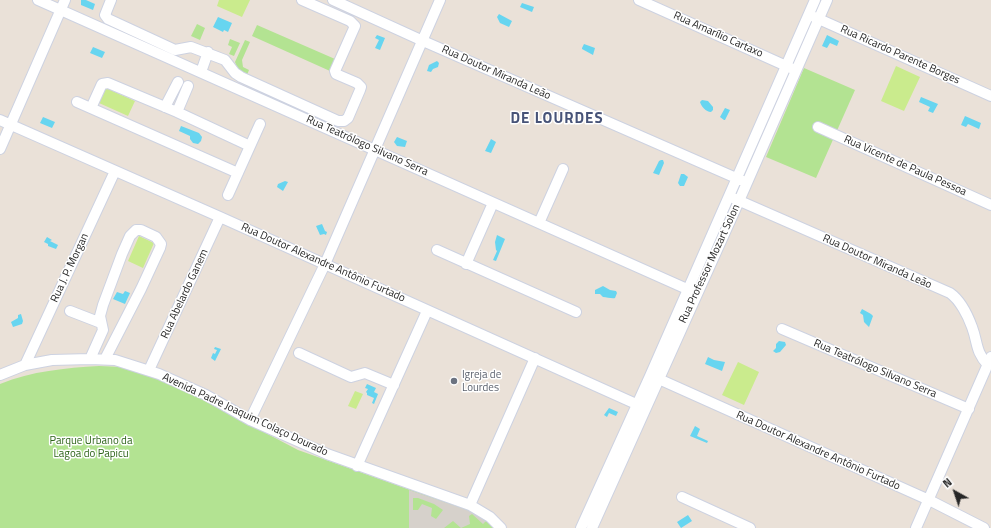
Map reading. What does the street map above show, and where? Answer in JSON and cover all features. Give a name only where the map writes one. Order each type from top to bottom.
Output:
[{"type":"street","name":"Rua Teatrólogo Silvano Serra","points":[[38,0],[692,291]]},
{"type":"street","points":[[0,149],[64,0]]},
{"type":"street","points":[[111,0],[105,14],[108,19],[175,50],[191,47],[208,52],[228,62],[235,73],[241,77],[338,121],[344,122],[348,118],[361,87],[357,83],[336,74],[335,71],[355,26],[350,21],[302,0]]},
{"type":"street","name":"Rua Doutor Miranda Leão","points":[[333,0],[423,41],[742,180]]},
{"type":"street","points":[[250,420],[325,264],[440,0]]},
{"type":"street","name":"Rua Amarílio Cartaxo","points":[[639,0],[796,70]]},
{"type":"street","name":"Rua Professor Mozart Solon","points":[[692,291],[739,201],[742,180],[786,66],[816,0]]},
{"type":"street","name":"Rua Professor Mozart Solon","points":[[581,528],[654,377],[692,291],[729,196],[742,180],[796,70],[827,0]]},
{"type":"street","name":"Rua Ricardo Parente Borges","points":[[809,15],[991,96]]},
{"type":"street","points":[[166,107],[179,79],[194,69],[208,52]]},
{"type":"street","points":[[177,112],[194,69]]},
{"type":"street","points":[[91,108],[102,84],[108,83],[166,107],[250,146]]},
{"type":"street","points":[[77,102],[238,173]]},
{"type":"street","name":"Rua Doutor Alexandre Antônio Furtado","points":[[0,120],[641,406]]},
{"type":"street","points":[[228,196],[260,124]]},
{"type":"street","name":"Rua Vicente de Paula Pessoa","points":[[818,127],[991,205]]},
{"type":"street","points":[[539,222],[563,169]]},
{"type":"street","name":"Rua J. P. Morgan","points":[[25,365],[115,171]]},
{"type":"street","name":"Rua Doutor Miranda Leão","points":[[729,196],[950,293],[957,300],[968,317],[979,354],[989,361]]},
{"type":"street","points":[[466,264],[493,203]]},
{"type":"street","name":"Rua Abelardo Ganem","points":[[149,370],[220,217]]},
{"type":"street","points":[[90,359],[102,327],[100,316],[103,304],[122,254],[130,236],[136,230],[141,230],[156,237],[161,244],[160,248],[118,336],[105,359]]},
{"type":"street","points":[[436,250],[576,312]]},
{"type":"street","points":[[70,311],[118,336]]},
{"type":"street","points":[[357,466],[427,311]]},
{"type":"street","name":"Rua Teatrólogo Silvano Serra","points":[[782,329],[969,409]]},
{"type":"street","points":[[299,354],[351,377],[365,373],[394,385]]},
{"type":"street","points":[[470,505],[535,358]]},
{"type":"street","name":"Avenida Padre Joaquim Colaço Dourado","points":[[0,375],[25,365],[52,360],[115,360],[149,370],[206,395],[250,420],[321,452],[470,505],[490,517],[502,528]]},
{"type":"street","points":[[916,528],[989,361]]},
{"type":"street","name":"Rua Doutor Alexandre Antônio Furtado","points":[[654,377],[929,500],[984,528]]},
{"type":"street","name":"Rua Professor Mozart Solon","points":[[592,528],[641,406]]},
{"type":"street","points":[[682,497],[750,528]]},
{"type":"green space","points":[[219,0],[250,0],[242,17],[217,6]]},
{"type":"green space","points":[[197,24],[205,28],[200,40],[191,36]]},
{"type":"green space","points":[[257,25],[335,59],[330,71],[252,36]]},
{"type":"green space","points":[[230,39],[240,43],[234,56],[229,54],[232,47],[228,45]]},
{"type":"green space","points":[[245,40],[250,42],[242,60],[243,67],[249,70],[247,75],[239,72],[235,62]]},
{"type":"green space","points":[[896,66],[920,77],[904,111],[881,101]]},
{"type":"green space","points":[[804,68],[855,90],[816,178],[766,157]]},
{"type":"green space","points":[[106,88],[135,101],[128,116],[99,103]]},
{"type":"green space","points":[[139,236],[154,243],[143,268],[128,261]]},
{"type":"green space","points":[[738,362],[759,372],[744,405],[722,395]]},
{"type":"green space","name":"Parque Urbano da Lagoa do Papicu","points":[[99,366],[122,367],[165,380],[298,450],[470,511],[481,516],[494,528],[0,528],[0,384],[36,373]]},
{"type":"green space","points":[[355,391],[363,394],[356,409],[348,406]]},
{"type":"shaded area","points":[[409,490],[470,511],[486,521],[483,524],[472,514],[469,516],[470,524],[461,528],[453,521],[444,528],[409,528]],"holes":[[[413,498],[418,498],[434,504],[443,510],[436,519],[431,516],[432,508],[422,504],[418,510],[413,510]]]},
{"type":"water","points":[[81,0],[86,0],[95,4],[93,10],[81,5]]},
{"type":"water","points":[[522,3],[534,7],[532,12],[520,7]]},
{"type":"water","points":[[499,14],[512,21],[509,27],[500,23],[497,17]]},
{"type":"water","points":[[218,17],[232,23],[228,32],[224,30],[223,32],[213,27]]},
{"type":"water","points":[[377,35],[385,38],[380,50],[375,48],[379,40],[375,38]]},
{"type":"water","points":[[827,35],[839,41],[837,46],[830,43],[827,48],[822,46]]},
{"type":"water","points":[[584,44],[595,48],[593,55],[582,49]]},
{"type":"water","points":[[93,47],[105,52],[102,58],[90,53]]},
{"type":"water","points":[[437,61],[439,63],[438,67],[433,69],[431,72],[427,71],[429,65]]},
{"type":"water","points":[[921,97],[938,104],[933,113],[928,111],[930,107],[919,102]]},
{"type":"water","points":[[702,100],[708,101],[713,107],[711,112],[707,111],[703,107],[700,102]]},
{"type":"water","points":[[725,108],[730,110],[724,120],[720,117]]},
{"type":"water","points":[[965,116],[981,123],[979,129],[968,124],[966,127],[961,125]]},
{"type":"water","points":[[43,117],[55,122],[52,128],[40,123]]},
{"type":"water","points":[[181,126],[199,133],[202,137],[201,141],[198,144],[193,143],[190,136],[179,131]]},
{"type":"water","points":[[397,137],[407,141],[405,147],[397,146],[394,142]]},
{"type":"water","points":[[491,139],[496,142],[491,153],[485,151]]},
{"type":"water","points":[[663,160],[664,163],[659,175],[653,173],[659,161]]},
{"type":"water","points":[[681,174],[688,177],[684,186],[680,186],[678,183]]},
{"type":"water","points":[[285,181],[288,182],[283,191],[277,187],[278,184]]},
{"type":"water","points":[[322,224],[327,232],[326,235],[320,235],[316,226]]},
{"type":"water","points":[[497,235],[505,239],[496,261],[493,260],[497,251],[495,242]]},
{"type":"water","points":[[47,237],[52,240],[50,241],[58,245],[56,249],[48,246],[48,244],[44,242]]},
{"type":"water","points":[[603,286],[610,290],[616,291],[617,293],[615,298],[603,297],[600,294],[595,294],[595,290]]},
{"type":"water","points":[[125,291],[130,293],[125,304],[113,299],[117,292],[123,294]]},
{"type":"water","points":[[862,309],[873,316],[869,327],[864,322],[863,315],[860,313]]},
{"type":"water","points":[[21,314],[23,321],[22,324],[13,327],[11,322],[18,318],[18,315]]},
{"type":"water","points":[[779,341],[785,342],[786,345],[780,352],[776,353],[773,351]]},
{"type":"water","points":[[215,347],[221,349],[215,361],[211,358],[213,353],[215,354],[217,350],[214,349]]},
{"type":"water","points":[[708,357],[725,362],[722,371],[705,364]]},
{"type":"water","points":[[367,384],[376,388],[374,392],[378,394],[374,404],[372,403],[374,398],[367,395],[366,392],[368,389],[365,388]]},
{"type":"water","points":[[609,408],[618,412],[616,416],[609,413],[607,417],[604,415]]},
{"type":"water","points":[[695,426],[700,429],[697,436],[708,441],[707,443],[690,436]]},
{"type":"water","points":[[688,515],[692,521],[681,528],[677,522]]},
{"type":"place","name":"Igreja de Lourdes","points":[[454,381]]},
{"type":"district","name":"DE LOURDES","points":[[557,119]]}]
